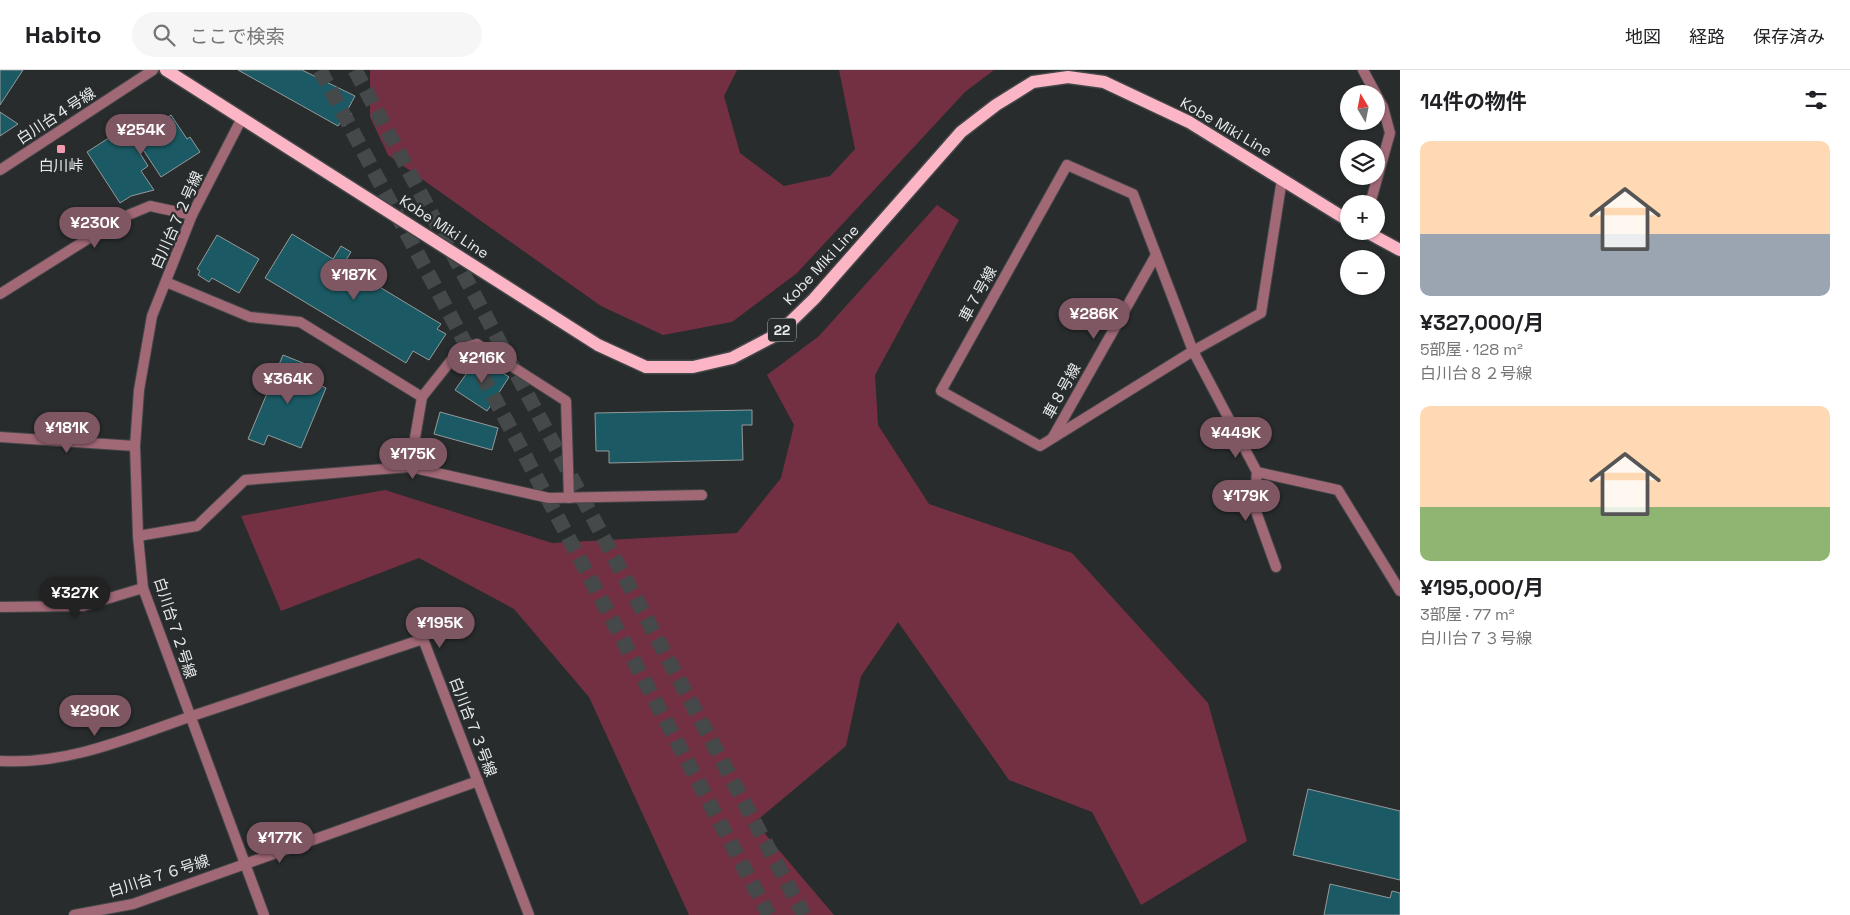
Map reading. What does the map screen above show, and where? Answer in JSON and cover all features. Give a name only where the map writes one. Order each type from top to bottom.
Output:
[{"type":"main road","name":"Kobe Miki Line","points":[[166,70],[598,345],[646,367],[693,366],[732,358],[778,334],[814,299],[961,132],[996,105],[1033,82],[1069,74],[1104,82],[1180,118],[1340,215]]},
{"type":"main road","points":[[1382,240],[1400,250]]},
{"type":"street","name":"白川台４号線","points":[[0,170],[153,70]]},
{"type":"street","points":[[1363,70],[1384,107],[1390,132],[1372,195]]},
{"type":"street","name":"白川台７２号線","points":[[242,118],[192,214],[152,316],[139,390],[135,446],[138,536],[143,588],[264,915]]},
{"type":"street","name":"車７号線","points":[[1193,351],[1133,194],[1066,165],[941,391],[1040,446],[1193,351],[1261,313],[1282,180]]},
{"type":"street","points":[[0,294],[121,218],[150,206],[192,214]]},
{"type":"street","name":"車８号線","points":[[1053,438],[1156,255]]},
{"type":"street","points":[[166,282],[250,317],[300,322],[422,397]]},
{"type":"street","points":[[410,467],[422,397],[461,348],[477,344],[566,401],[569,498]]},
{"type":"street","points":[[1193,351],[1257,472],[1254,506],[1276,567]]},
{"type":"street","points":[[0,437],[135,446]]},
{"type":"street","points":[[138,536],[197,526],[245,480],[410,467],[548,498],[702,495]]},
{"type":"street","points":[[1257,472],[1338,490],[1400,591]]},
{"type":"street","points":[[0,606],[84,606],[143,588]]},
{"type":"street","name":"白川台７３号線","points":[[190,717],[422,639],[529,915]]},
{"type":"street","points":[[0,761],[24,763],[105,748],[190,717]]},
{"type":"street","name":"白川台７６号線","points":[[74,915],[133,904],[478,781]]},
{"type":"shaded area","points":[[370,70],[737,70],[724,96],[740,153],[784,186],[830,176],[855,149],[839,70],[994,70],[965,92],[797,273],[732,322],[663,335],[601,306],[388,155],[370,117]]},
{"type":"shaded area","points":[[937,205],[959,220],[875,375],[878,425],[929,504],[1072,553],[1208,703],[1247,841],[1141,905],[1092,812],[1009,780],[898,622],[861,676],[846,746],[755,822],[834,915],[689,915],[589,697],[514,609],[419,558],[281,611],[241,516],[385,490],[552,543],[737,533],[781,478],[794,425],[767,375],[819,336]]},
{"type":"building","points":[[0,70],[23,70],[0,105]]},
{"type":"building","points":[[238,70],[302,70],[355,96],[347,111],[352,114],[345,126],[340,123],[338,126]]},
{"type":"building","points":[[0,112],[18,124],[0,136]]},
{"type":"building","points":[[171,115],[187,139],[190,137],[200,152],[161,177],[140,145],[136,147],[148,166],[141,171],[154,190],[131,196],[120,203],[87,152],[135,121],[143,134]]},
{"type":"building","points":[[292,234],[333,259],[341,246],[351,252],[343,265],[441,324],[437,329],[446,334],[429,360],[413,351],[406,363],[265,278]]},
{"type":"building","points":[[217,235],[259,259],[239,293],[212,278],[209,282],[198,275],[200,271],[197,269]]},
{"type":"building","points":[[283,355],[313,367],[308,380],[326,388],[301,448],[268,435],[264,445],[248,439]]},
{"type":"building","points":[[478,357],[509,377],[487,411],[455,390]]},
{"type":"building","points":[[752,410],[752,425],[742,425],[743,460],[609,463],[609,451],[596,451],[595,413]]},
{"type":"building","points":[[440,412],[498,428],[492,450],[434,434]]},
{"type":"building","points":[[1308,789],[1400,811],[1400,880],[1293,855]]},
{"type":"building","points":[[1330,884],[1390,898],[1392,891],[1400,893],[1400,915],[1324,915]]},
{"type":"tunnel","points":[[320,70],[769,915]]},
{"type":"tunnel","points":[[355,70],[804,915]]},
{"type":"place","name":"白川峠","points":[[61,149]]}]
